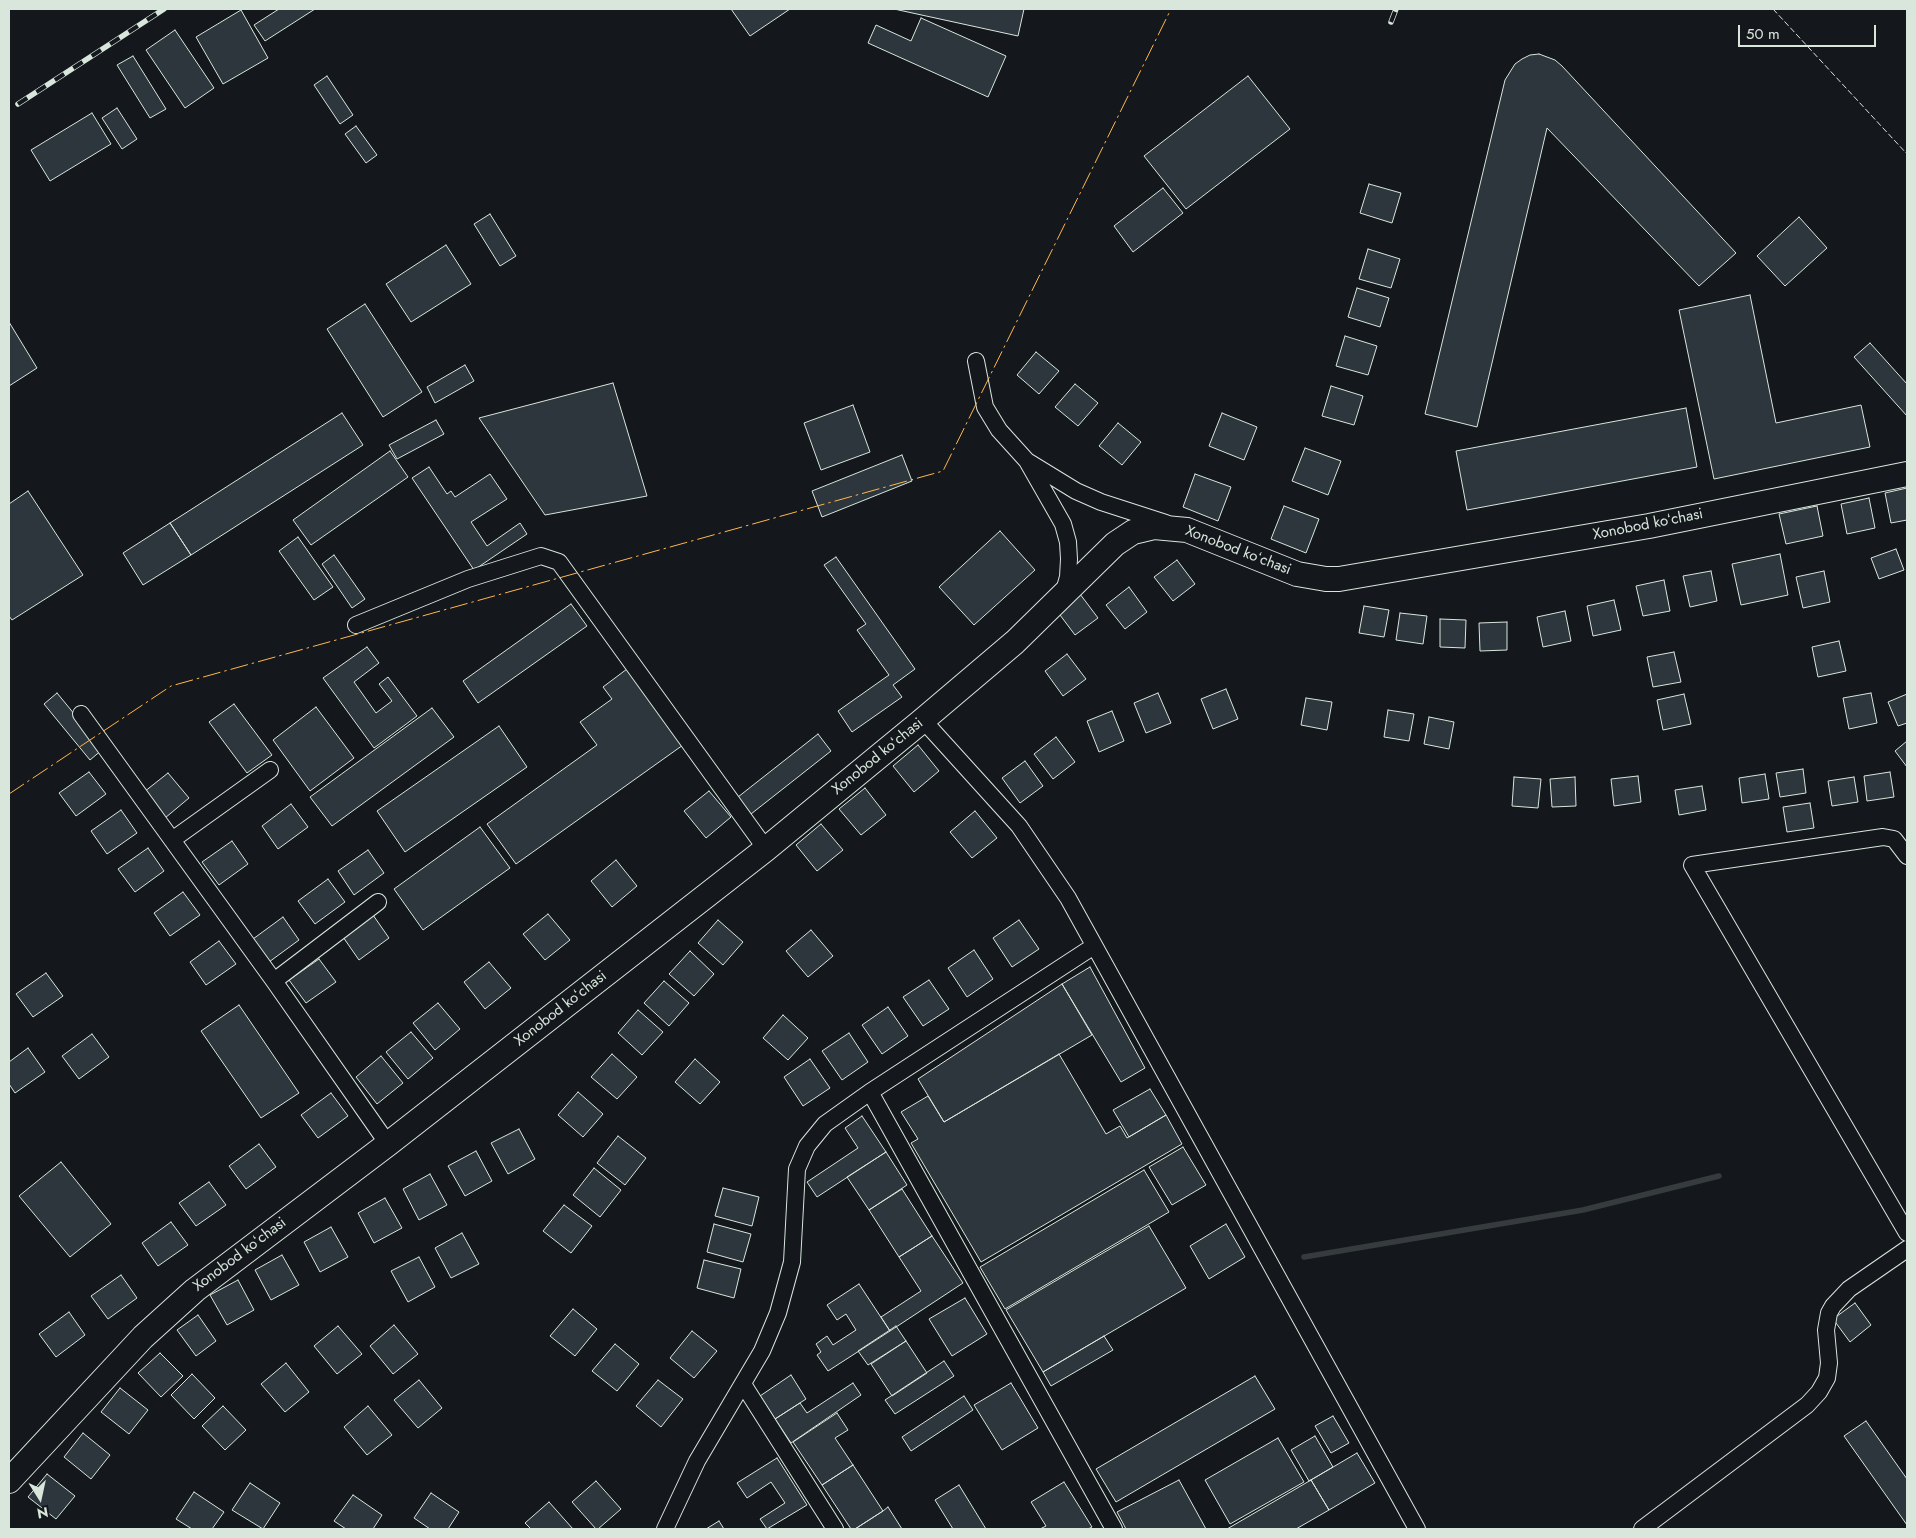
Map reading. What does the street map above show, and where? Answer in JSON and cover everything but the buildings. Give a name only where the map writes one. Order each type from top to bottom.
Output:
[{"type":"main road","name":"Xonobod koʻchasi","points":[[9,1481],[119,1363],[169,1312],[195,1290],[388,1144],[766,849],[1015,642],[1115,544],[1133,532],[1154,527],[1187,530],[1298,574],[1326,579],[1339,579],[1649,526],[1907,474]]},
{"type":"street","points":[[976,360],[985,407],[999,430],[1027,461],[1063,524],[1068,542],[1069,560],[1068,577],[1063,595]]},
{"type":"street","points":[[1027,461],[1076,491],[1101,502],[1187,530]]},
{"type":"street","points":[[356,625],[468,579],[541,556],[559,562],[766,849]]},
{"type":"street","points":[[81,714],[274,981],[388,1144]]},
{"type":"street","points":[[923,720],[1019,826],[1068,898],[1416,1529]]},
{"type":"street","points":[[172,840],[270,770]]},
{"type":"street","points":[[1907,856],[1894,840],[1883,837],[1692,865],[1907,1233]]},
{"type":"street","points":[[274,981],[378,902]]},
{"type":"street","points":[[665,1529],[697,1461],[762,1351],[778,1313],[792,1262],[797,1169],[807,1146],[825,1124],[870,1092],[1094,946]]},
{"type":"street","points":[[870,1092],[1114,1529]]},
{"type":"street","points":[[1642,1529],[1807,1405],[1819,1392],[1826,1378],[1829,1363],[1827,1322],[1833,1306],[1848,1290],[1907,1249]]},
{"type":"street","points":[[743,1384],[835,1529]]},
{"type":"waterway","points":[[1304,1257],[1583,1210],[1719,1176]]},
{"type":"railway","points":[[18,104],[164,9]]},
{"type":"railway","points":[[1391,22],[1396,9]]},
{"type":"fence","points":[[1773,9],[1907,154]]},
{"type":"power","points":[[9,794],[171,686],[943,471],[1171,9]]}]
